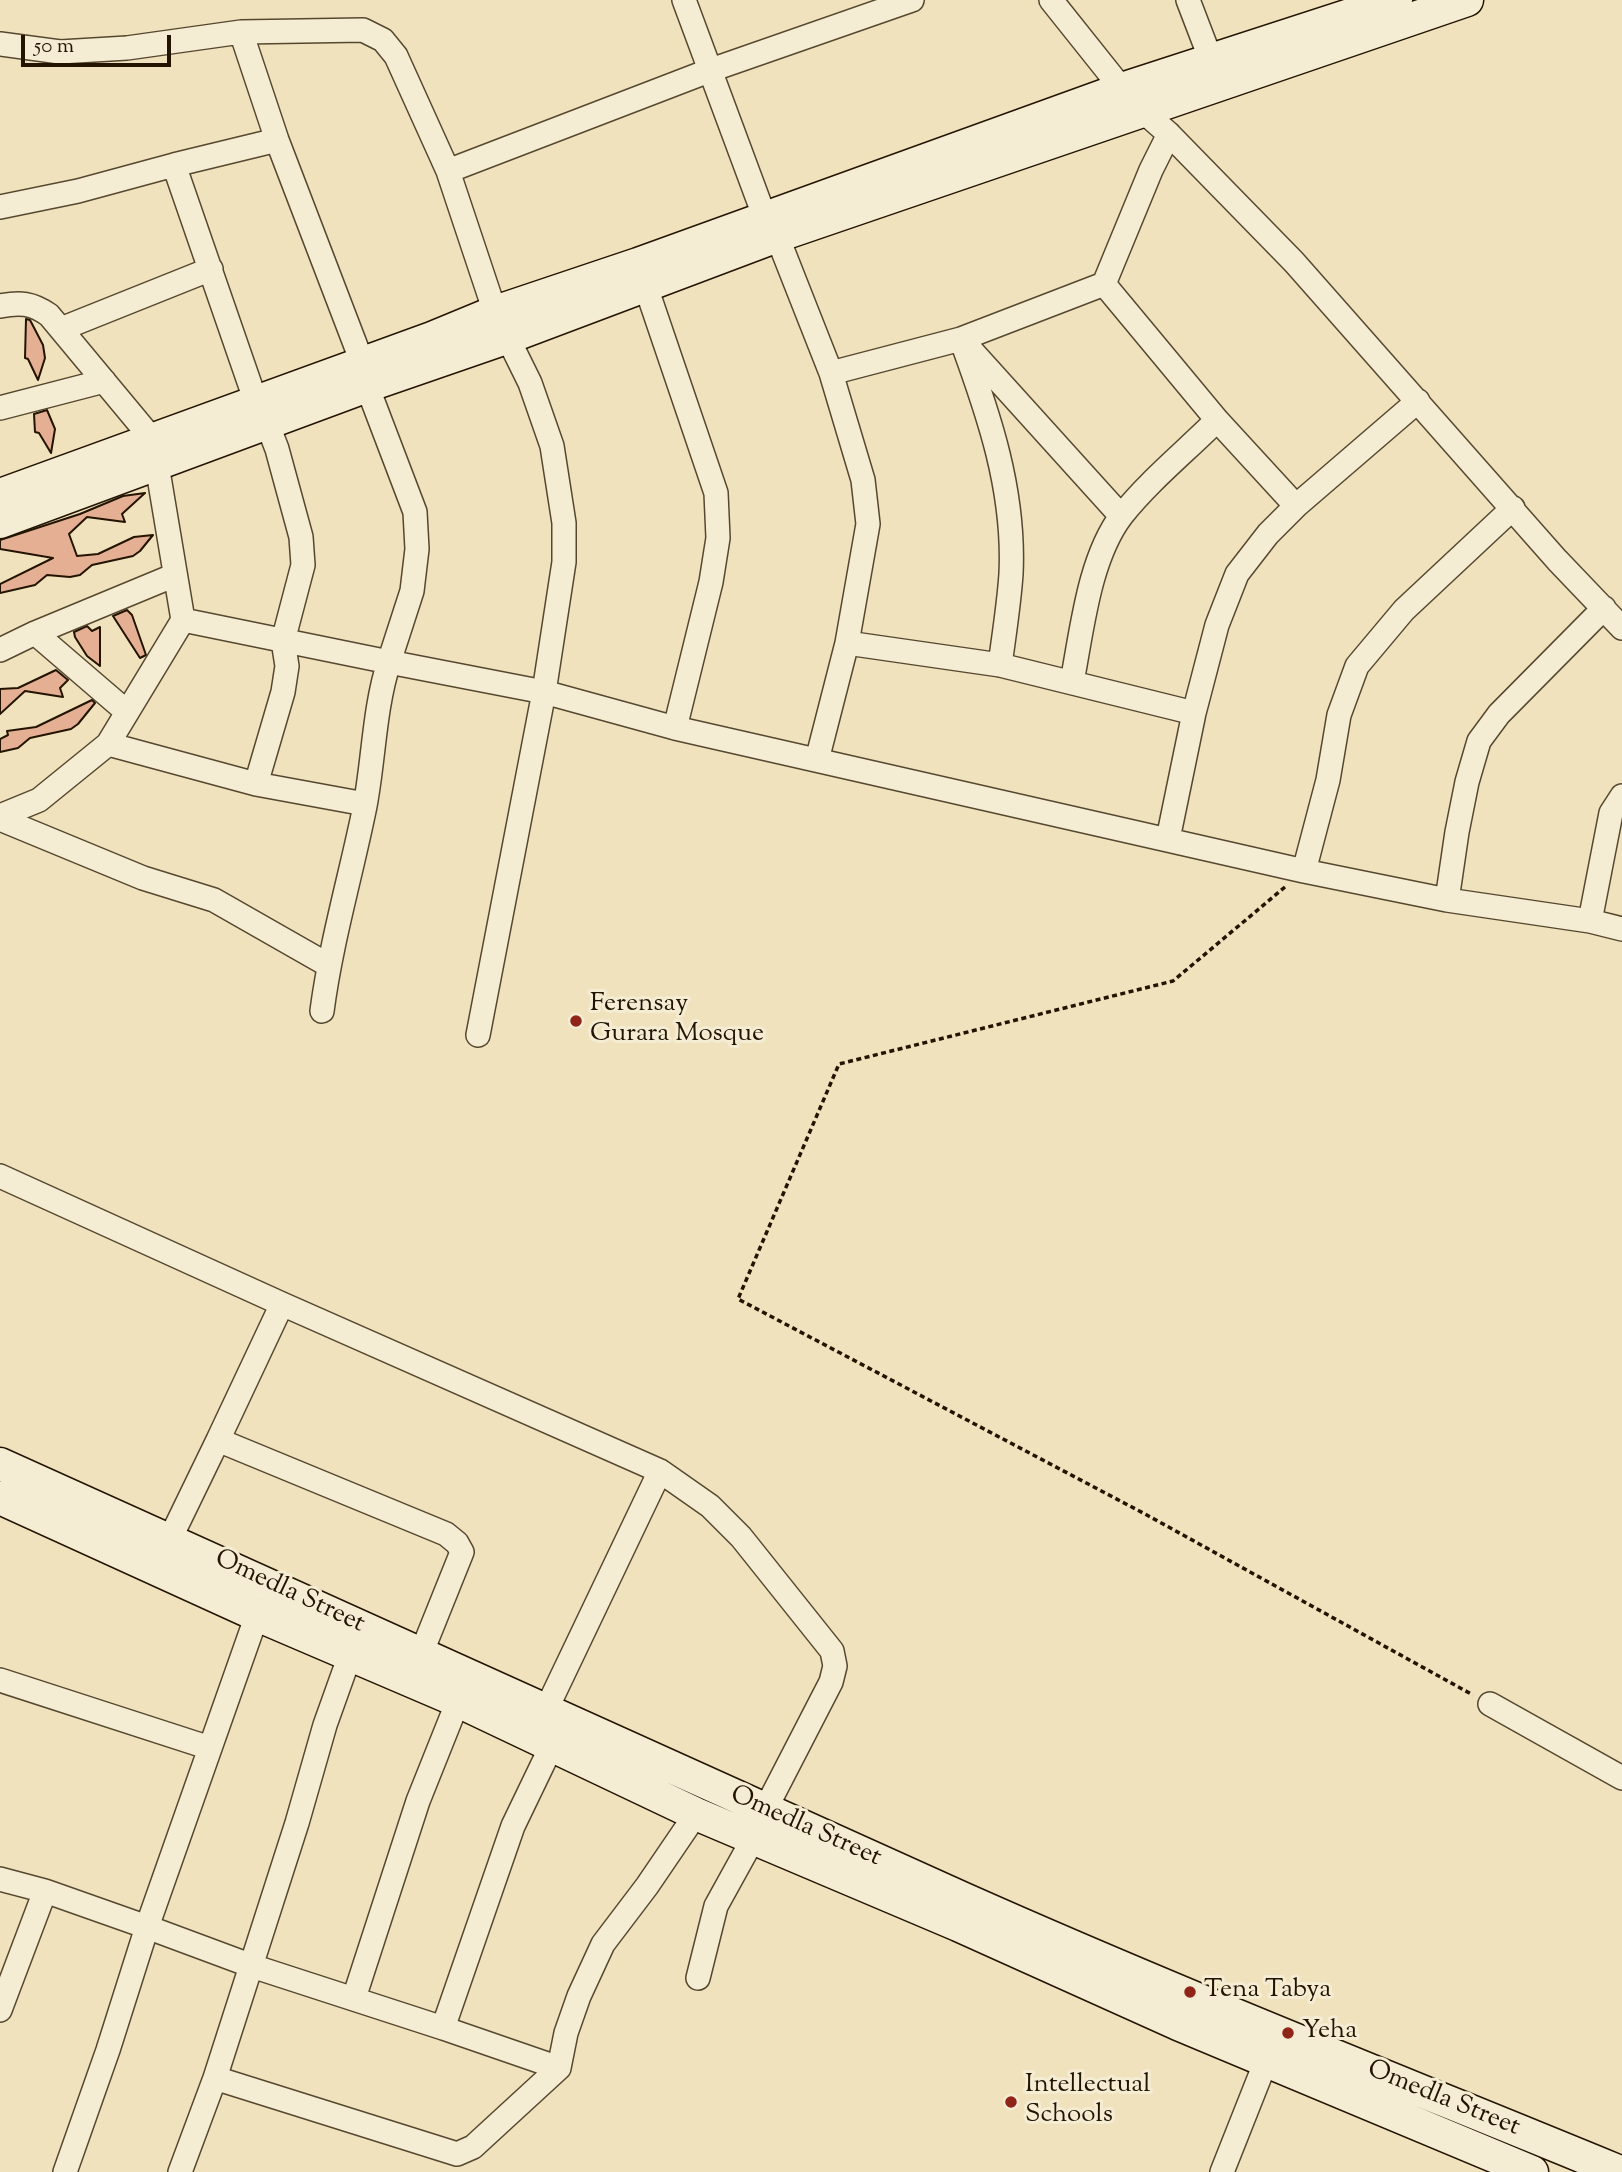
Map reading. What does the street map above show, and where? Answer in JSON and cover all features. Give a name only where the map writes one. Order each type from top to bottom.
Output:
[{"type":"main road","points":[[502,325],[646,287],[771,227],[1144,112],[1170,88],[1211,60],[1396,0]]},
{"type":"main road","points":[[0,522],[155,452],[771,227],[1122,89],[1170,88],[1467,0]]},
{"type":"main road","points":[[0,495],[155,452]]},
{"type":"main road","name":"Omedla Street","points":[[0,1464],[170,1539],[545,1712],[958,1925],[1620,2172]]},
{"type":"main road","name":"Omedla Street","points":[[0,1498],[257,1615],[458,1701],[696,1814],[759,1824]]},
{"type":"main road","name":"Omedla Street","points":[[1184,2010],[1266,2061],[1532,2172]]},
{"type":"street","points":[[684,0],[740,153],[831,373],[863,480],[868,524],[847,643],[817,760]]},
{"type":"street","points":[[448,171],[711,70],[912,0]]},
{"type":"street","points":[[1051,0],[1122,89]]},
{"type":"street","points":[[1188,0],[1211,60]]},
{"type":"street","points":[[0,44],[60,52],[127,48],[241,32],[363,30],[383,40],[396,56],[448,171],[502,325],[530,383],[552,446],[564,523],[564,562],[544,692],[478,1035]]},
{"type":"street","points":[[241,32],[277,141],[415,512],[417,549],[412,591],[379,693],[365,804],[328,965],[321,1011]]},
{"type":"street","points":[[1144,112],[1169,134],[1294,262],[1558,560],[1622,628]]},
{"type":"street","points":[[831,373],[961,339],[1104,284],[1150,170],[1169,134]]},
{"type":"street","points":[[0,207],[78,191],[277,141]]},
{"type":"street","points":[[174,165],[261,412],[277,450],[302,537],[303,565],[284,641],[288,666],[256,784]]},
{"type":"street","points":[[61,329],[211,269]]},
{"type":"street","points":[[1104,284],[1217,420],[1296,506]]},
{"type":"street","points":[[646,287],[716,494],[718,538],[711,582],[675,727]]},
{"type":"street","points":[[0,306],[24,303],[36,306],[49,315],[104,381],[155,452],[183,620],[108,744],[40,800],[0,817]]},
{"type":"street","points":[[961,339],[1121,516]]},
{"type":"street","points":[[961,339],[994,432],[1010,524],[1011,573],[1000,665]]},
{"type":"street","points":[[0,408],[104,381]]},
{"type":"street","points":[[1168,839],[1194,713],[1217,625],[1237,574],[1268,534],[1296,506],[1418,401]]},
{"type":"street","points":[[1072,682],[1089,595],[1101,553],[1121,516],[1217,420]]},
{"type":"street","points":[[1304,871],[1328,779],[1339,715],[1357,666],[1404,610],[1513,508]]},
{"type":"street","points":[[0,650],[175,575]]},
{"type":"street","points":[[1447,900],[1460,820],[1479,741],[1499,714],[1604,608]]},
{"type":"street","points":[[183,620],[544,692],[675,727],[1304,871],[1447,900],[1590,921],[1622,929]]},
{"type":"street","points":[[36,633],[127,712]]},
{"type":"street","points":[[847,643],[1000,665],[1194,713]]},
{"type":"street","points":[[108,744],[256,784],[365,804]]},
{"type":"street","points":[[1590,921],[1609,822],[1622,796]]},
{"type":"street","points":[[0,817],[144,877],[214,900],[328,965]]},
{"type":"street","points":[[3,1185],[282,1304],[660,1471],[710,1506],[733,1529],[832,1651],[835,1666],[831,1682],[716,1906],[698,1978]]},
{"type":"street","points":[[170,1539],[282,1304]]},
{"type":"street","points":[[218,1440],[446,1534],[457,1543],[462,1552],[421,1654]]},
{"type":"street","points":[[545,1712],[660,1471]]},
{"type":"street","points":[[65,2172],[147,1927],[257,1615]]},
{"type":"street","points":[[180,2172],[252,1966],[325,1725],[350,1655]]},
{"type":"street","points":[[0,1680],[210,1748]]},
{"type":"street","points":[[355,1998],[418,1801],[458,1701]]},
{"type":"street","points":[[1490,1704],[1622,1778]]},
{"type":"street","points":[[443,2028],[513,1826],[552,1745]]},
{"type":"street","points":[[215,2078],[457,2154],[473,2147],[559,2068],[566,2033],[579,1996],[603,1944],[696,1814]]},
{"type":"street","points":[[0,1878],[45,1891],[252,1966],[355,1998],[559,2068]]},
{"type":"street","points":[[0,2009],[45,1891]]},
{"type":"street","points":[[1222,2172],[1266,2061]]},
{"type":"path","points":[[1304,871],[1173,981],[839,1064],[738,1300],[1145,1514],[1490,1704]]},
{"type":"building","points":[[26,319],[30,320],[43,345],[45,358],[38,380],[25,358]]},
{"type":"building","points":[[47,410],[55,429],[51,453],[39,433],[35,432],[34,414]]},
{"type":"building","points":[[145,493],[122,514],[125,522],[87,517],[69,534],[77,556],[98,554],[134,537],[153,535],[133,556],[92,565],[80,575],[47,575],[35,585],[0,593],[0,584],[53,558],[0,549],[0,540],[80,514],[123,496]]},
{"type":"building","points":[[127,610],[132,615],[146,655],[140,658],[113,616]]},
{"type":"building","points":[[87,626],[92,631],[100,627],[100,666],[87,656],[75,637],[74,632]]},
{"type":"building","points":[[56,670],[68,680],[60,688],[63,697],[25,691],[0,714],[0,689],[18,688]]},
{"type":"building","points":[[92,700],[95,703],[71,729],[30,738],[18,748],[0,752],[0,739],[8,735],[7,731],[36,727]]},
{"type":"place","name":"Ferensay Gurara Mosque","points":[[576,1021]]},
{"type":"place","name":"Tena Tabya","points":[[1190,1992]]},
{"type":"place","name":"Yeha","points":[[1288,2033]]},
{"type":"place","name":"Intellectual Schools","points":[[1011,2102]]}]
